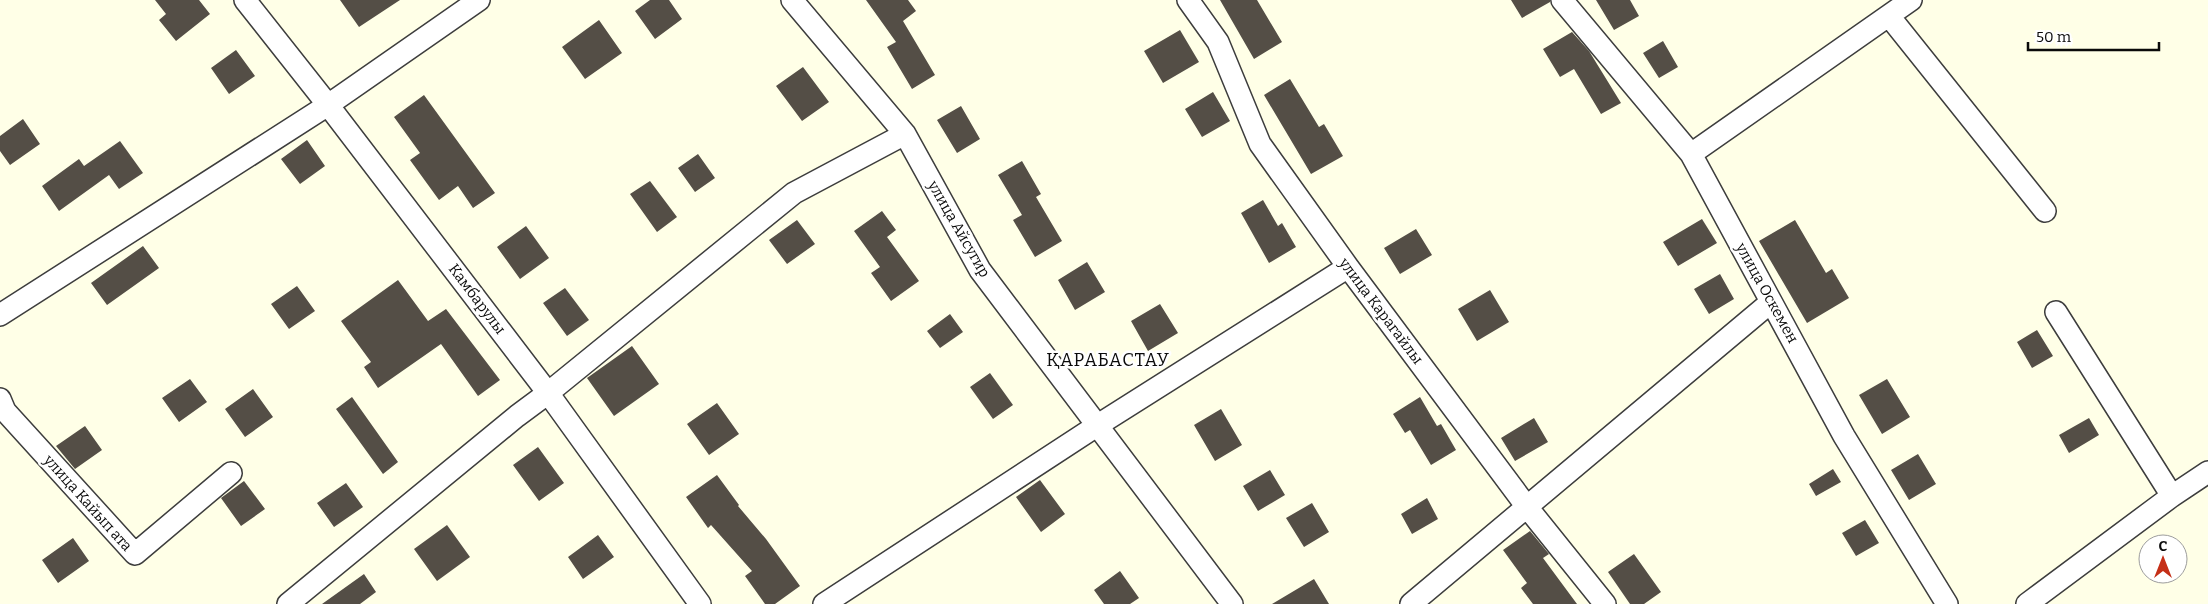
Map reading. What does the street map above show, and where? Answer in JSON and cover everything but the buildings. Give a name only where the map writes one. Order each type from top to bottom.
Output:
[{"type":"street","name":"Камбарулы","points":[[245,0],[328,105],[548,393],[700,604]]},
{"type":"street","points":[[0,315],[328,105],[479,0]]},
{"type":"street","name":"улица Айсугир","points":[[792,0],[906,134],[980,270],[1232,604]]},
{"type":"street","name":"улица Карагайлы","points":[[1188,0],[1218,42],[1260,144],[1348,267],[1527,507],[1605,604]]},
{"type":"street","name":"улица Оскемен","points":[[1562,0],[1691,154],[1844,436],[1948,604]]},
{"type":"street","points":[[1691,154],[1911,0]]},
{"type":"street","points":[[1888,16],[2045,211]]},
{"type":"street","points":[[288,604],[517,416],[548,393],[794,193],[906,134]]},
{"type":"street","points":[[824,604],[1098,425],[1348,267]]},
{"type":"street","points":[[1411,604],[1771,302]]},
{"type":"street","points":[[2056,312],[2172,496]]},
{"type":"street","name":"улица Кайып ата","points":[[0,399],[5,411],[135,554],[232,473]]},
{"type":"street","points":[[2027,604],[2172,496],[2208,472]]},
{"type":"district","name":"ҚАРАБАСТАУ","points":[[1108,360]]}]
